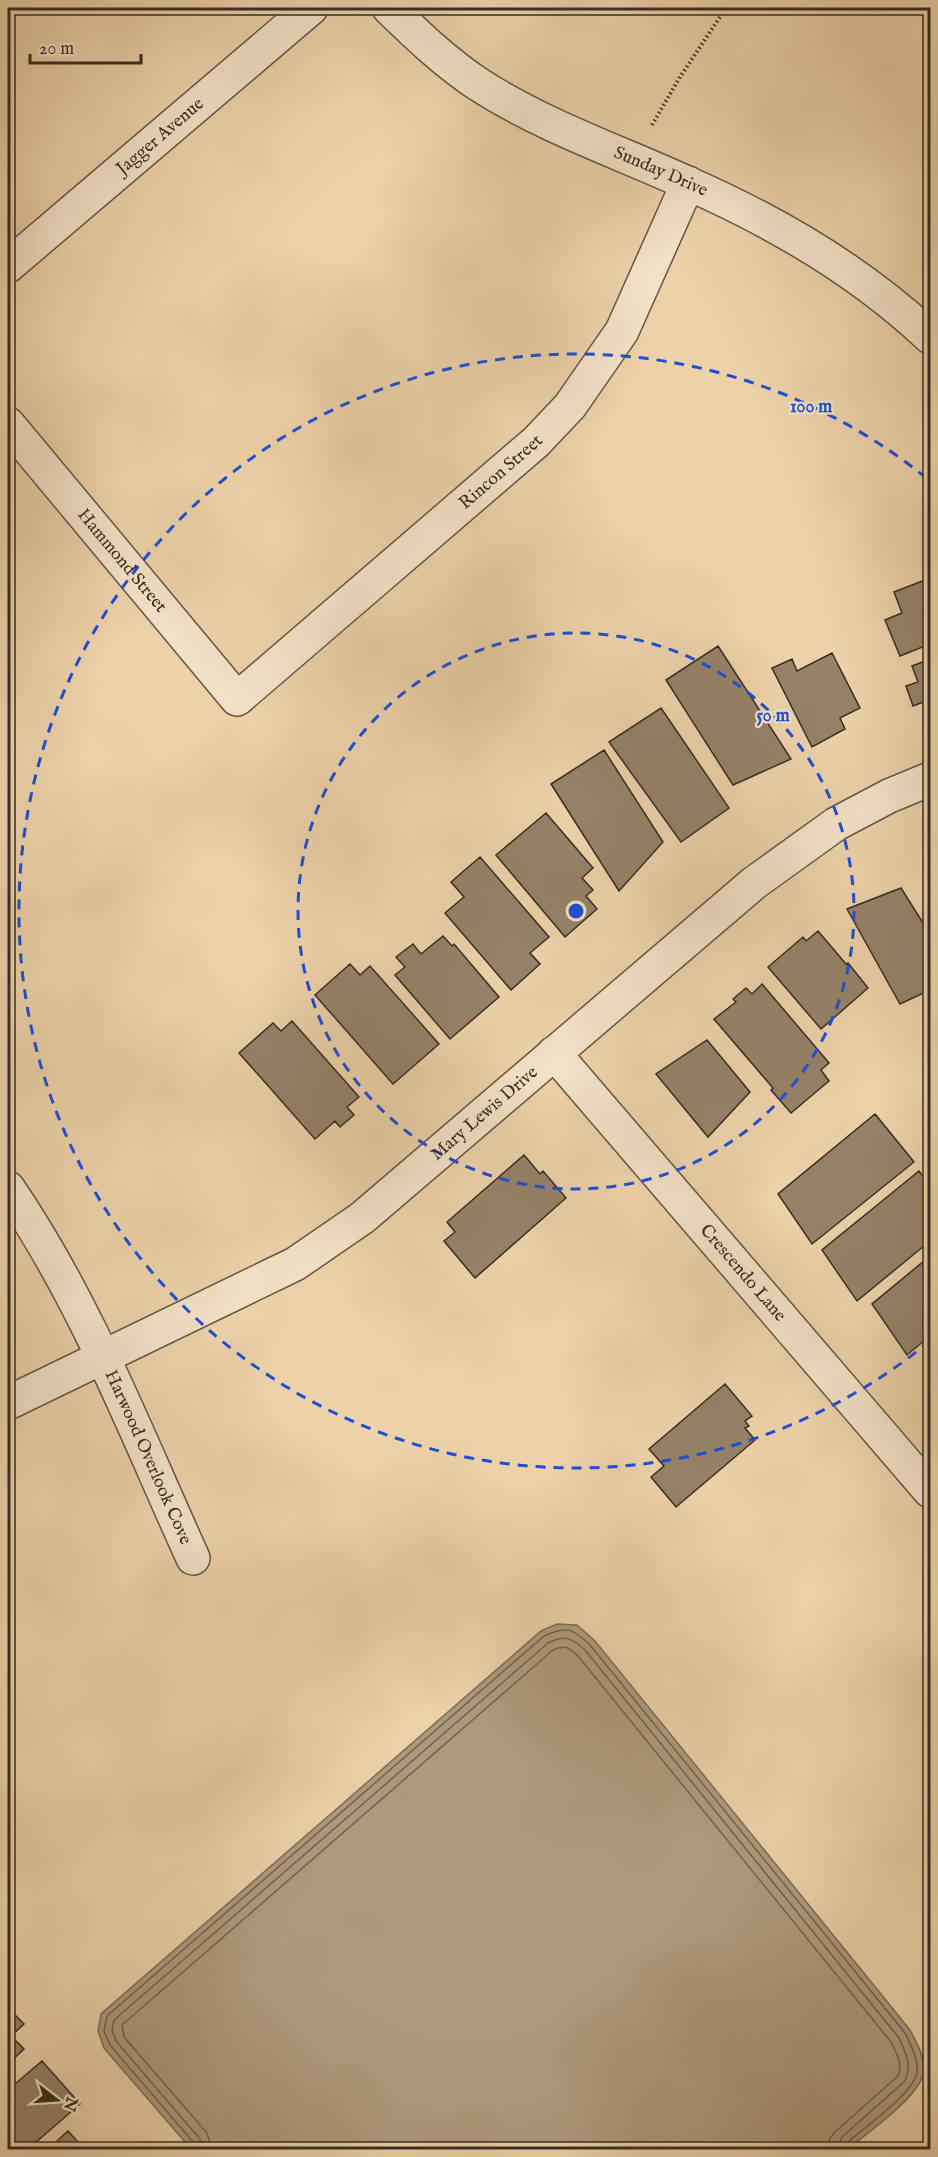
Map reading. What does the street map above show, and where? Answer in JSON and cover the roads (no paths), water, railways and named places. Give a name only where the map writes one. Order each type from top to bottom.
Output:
[{"type":"street","name":"Jagger Avenue","points":[[8,266],[311,8]]},
{"type":"street","name":"Sunday Drive","points":[[388,8],[439,56],[487,89],[553,124],[688,183],[811,245],[859,276],[930,337]]},
{"type":"street","name":"Rincon Street","points":[[237,699],[536,442],[570,406],[622,331],[688,183]]},
{"type":"street","name":"Hammond Street","points":[[8,424],[237,699]]},
{"type":"street","name":"Mary Lewis Drive","points":[[8,1403],[296,1264],[327,1244],[754,883],[795,851],[836,824],[890,796],[930,779]]},
{"type":"street","name":"Crescendo Lane","points":[[554,1053],[930,1491]]},
{"type":"street","name":"Harwood Overlook Cove","points":[[8,1188],[57,1265],[102,1357],[193,1558]]},
{"type":"water","points":[[557,1624],[577,1625],[595,1641],[910,2030],[920,2051],[924,2068],[919,2083],[902,2104],[848,2149],[191,2149],[104,2048],[98,2031],[101,2014],[541,1631]]}]
